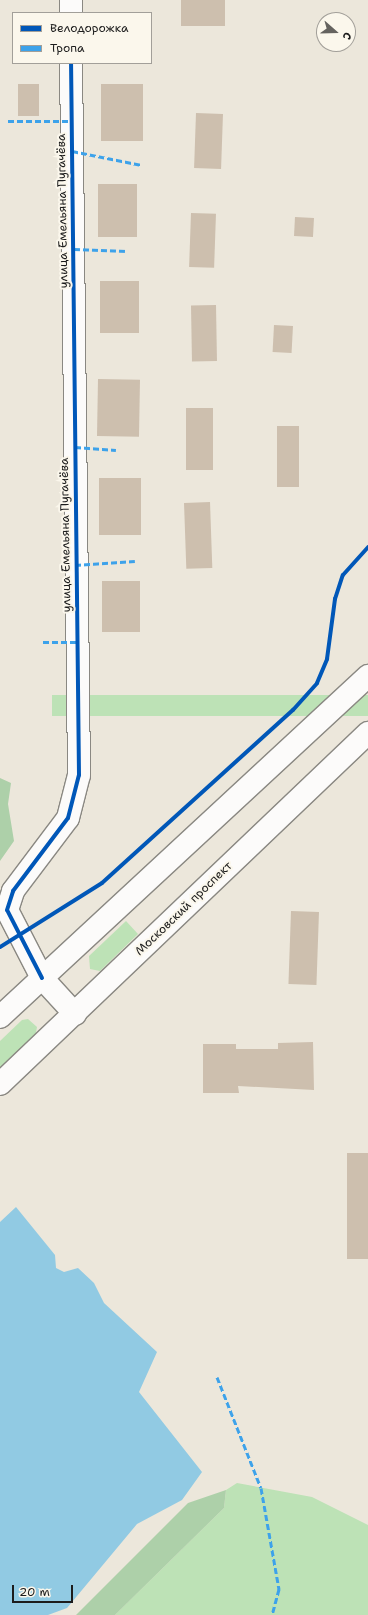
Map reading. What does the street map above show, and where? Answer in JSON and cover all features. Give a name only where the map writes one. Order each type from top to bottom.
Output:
[{"type":"main road","points":[[71,0],[71,12]]},
{"type":"main road","name":"улица Емельяна Пугачёва","points":[[72,64],[79,775],[68,818],[13,891],[7,910],[42,978],[75,1014]]},
{"type":"main road","points":[[0,1017],[368,676]]},
{"type":"main road","name":"Московский проспект","points":[[0,1084],[368,733]]},
{"type":"green space","points":[[52,695],[368,695],[368,716],[52,716]]},
{"type":"green space","points":[[0,778],[11,783],[8,804],[14,841],[0,861]]},
{"type":"green space","points":[[126,921],[138,934],[100,971],[90,969],[89,956]]},
{"type":"green space","points":[[28,1019],[37,1027],[35,1038],[0,1071],[0,1041],[22,1020]]},
{"type":"green space","points":[[237,1483],[312,1497],[368,1525],[368,1615],[115,1615],[224,1508],[226,1490]]},
{"type":"green space","points":[[226,1490],[224,1508],[115,1615],[76,1615],[188,1503]]},
{"type":"water","points":[[16,1207],[55,1255],[56,1268],[64,1272],[78,1268],[94,1283],[104,1303],[157,1352],[139,1392],[202,1472],[182,1500],[137,1524],[67,1608],[48,1615],[0,1615],[0,1222]]},
{"type":"building","points":[[181,0],[225,0],[225,26],[181,26]]},
{"type":"building","points":[[18,84],[39,84],[39,116],[18,116]]},
{"type":"building","points":[[101,84],[143,84],[143,141],[101,141]]},
{"type":"building","points":[[196,113],[223,114],[221,169],[194,168]]},
{"type":"building","points":[[98,184],[137,184],[137,237],[98,237]]},
{"type":"building","points":[[191,213],[216,214],[214,268],[189,267]]},
{"type":"building","points":[[295,217],[314,218],[313,237],[294,236]]},
{"type":"building","points":[[100,281],[139,281],[139,333],[100,333]]},
{"type":"building","points":[[191,305],[216,305],[217,361],[192,361]]},
{"type":"building","points":[[274,325],[293,326],[292,353],[273,352]]},
{"type":"building","points":[[98,379],[140,380],[139,437],[97,436]]},
{"type":"building","points":[[186,408],[213,408],[213,470],[186,470]]},
{"type":"building","points":[[277,426],[299,426],[299,487],[277,487]]},
{"type":"building","points":[[99,478],[141,478],[141,535],[99,535]]},
{"type":"building","points":[[210,502],[212,568],[186,569],[184,503]]},
{"type":"building","points":[[102,581],[140,581],[140,632],[102,632]]},
{"type":"building","points":[[291,911],[319,912],[316,985],[288,984]]},
{"type":"building","points":[[313,1042],[314,1090],[238,1086],[239,1093],[203,1093],[203,1044],[236,1044],[236,1049],[278,1049],[278,1043]]},
{"type":"building","points":[[347,1153],[368,1153],[368,1259],[347,1259]]},
{"type":"marked path","points":[[8,121],[72,121]]},
{"type":"marked path","points":[[72,151],[142,165]]},
{"type":"marked path","points":[[74,249],[127,251]]},
{"type":"marked path","points":[[75,447],[116,450]]},
{"type":"marked path","points":[[75,565],[135,561]]},
{"type":"marked path","points":[[43,642],[78,642]]},
{"type":"marked path","points":[[217,1377],[261,1488],[279,1589],[272,1615]]},
{"type":"cycle path","points":[[42,978],[7,910],[13,891],[68,818],[79,775],[71,64]]},
{"type":"cycle path","points":[[0,947],[102,883],[293,710],[317,683],[327,659],[335,599],[343,575],[368,547]]}]
